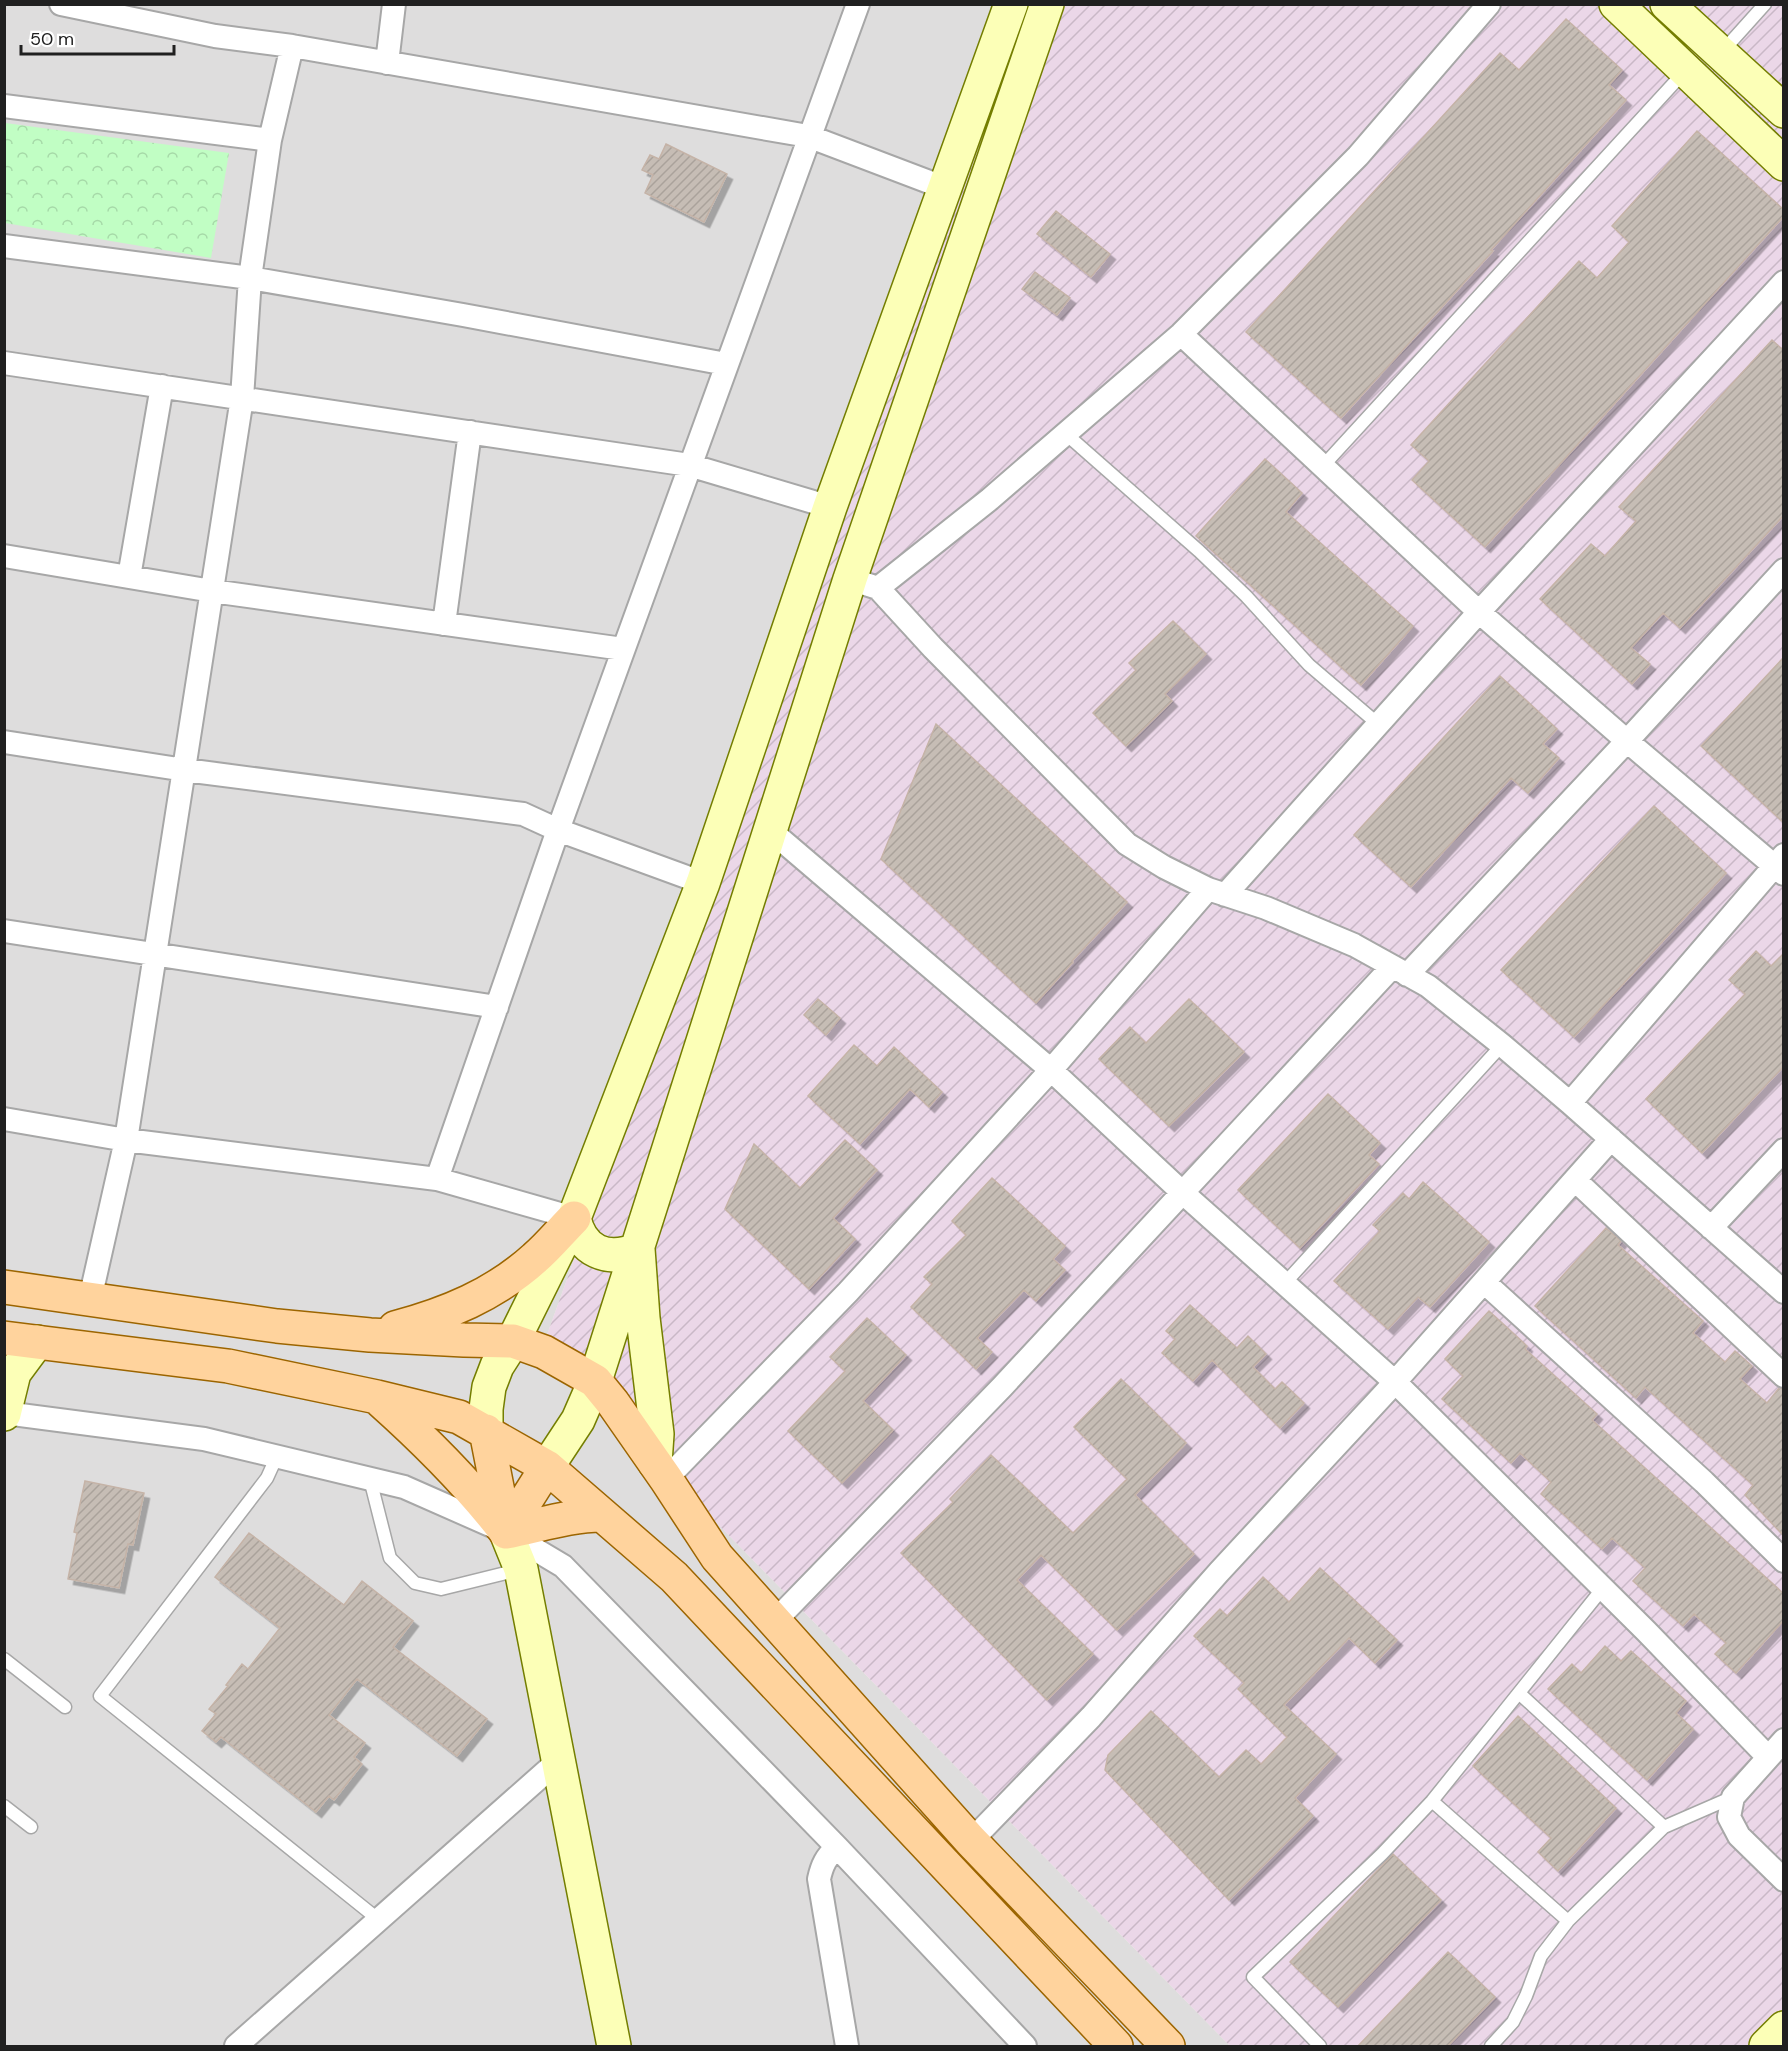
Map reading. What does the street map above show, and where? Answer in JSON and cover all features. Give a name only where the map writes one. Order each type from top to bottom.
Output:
[{"type":"main road","points":[[614,2046],[521,1569],[506,1533],[486,1431],[489,1387],[497,1366],[513,1341],[574,1218],[703,883],[830,507],[1011,4]]},
{"type":"main road","points":[[506,1533],[578,1420],[595,1381],[771,831],[864,583],[1047,4]]},
{"type":"main road","points":[[1616,4],[1784,164]]},
{"type":"main road","points":[[1666,4],[1784,111]]},
{"type":"main road","points":[[574,1218],[580,1236],[594,1250],[611,1255],[638,1250]]},
{"type":"main road","points":[[370,1335],[430,1318],[482,1297],[536,1258],[574,1218]]},
{"type":"main road","points":[[638,1250],[643,1318],[661,1471]]},
{"type":"main road","points":[[4,1287],[277,1326],[370,1335],[513,1341],[544,1352],[595,1381],[661,1471],[717,1557],[972,1841],[1168,2046]]},
{"type":"main road","points":[[4,1338],[228,1366],[377,1397],[459,1417],[547,1467],[675,1577],[1116,2046]]},
{"type":"main road","points":[[5,1413],[14,1373],[37,1342]]},
{"type":"main road","points":[[377,1397],[447,1462],[506,1533]]},
{"type":"main road","points":[[506,1533],[546,1525],[573,1516],[602,1515]]},
{"type":"main road","points":[[1766,2046],[1784,2028]]},
{"type":"street","points":[[61,4],[215,36],[292,46],[808,136],[945,188]]},
{"type":"street","points":[[387,63],[394,4]]},
{"type":"street","points":[[437,1179],[558,830],[808,136],[858,4]]},
{"type":"street","points":[[1489,4],[1358,156],[1181,334],[990,499],[864,583],[933,648],[1127,844],[1164,867],[1216,892],[1266,908],[1354,945],[1428,986],[1570,1103],[1784,1292]]},
{"type":"street","points":[[90,1299],[126,1140],[156,955],[242,398],[250,278],[270,140],[292,46]]},
{"type":"street","points":[[4,106],[270,140]]},
{"type":"street","points":[[4,246],[250,278],[726,364]]},
{"type":"street","points":[[661,1471],[848,1292],[1216,892],[1378,724],[1784,282]]},
{"type":"street","points":[[1181,334],[1479,612],[1627,741],[1780,864],[1570,1103]]},
{"type":"street","points":[[4,363],[689,465],[830,507]]},
{"type":"street","points":[[129,577],[162,386]]},
{"type":"street","points":[[444,624],[470,432]]},
{"type":"street","points":[[4,556],[212,591],[623,649]]},
{"type":"street","points":[[775,1621],[1002,1387],[1183,1192],[1627,741],[1784,570]]},
{"type":"street","points":[[4,742],[185,770],[523,814],[558,830],[703,883]]},
{"type":"street","points":[[771,831],[1051,1070],[1395,1382],[1603,1588],[1768,1757]]},
{"type":"street","points":[[4,930],[496,1007]]},
{"type":"street","points":[[4,1119],[126,1140],[437,1179],[574,1218]]},
{"type":"street","points":[[972,1841],[1091,1717],[1219,1572],[1395,1382],[1611,1139]]},
{"type":"street","points":[[1711,1228],[1784,1150]]},
{"type":"street","points":[[1575,1180],[1784,1376]]},
{"type":"street","points":[[1484,1282],[1704,1482],[1784,1561]]},
{"type":"street","points":[[5,1413],[204,1439],[404,1487],[506,1533],[563,1566],[837,1847],[1025,2046]]},
{"type":"street","points":[[1784,1740],[1733,1797],[1729,1818],[1739,1836],[1784,1880]]},
{"type":"street","points":[[236,2046],[558,1761]]},
{"type":"street","points":[[837,1847],[828,1855],[819,1879],[847,2046]]},
{"type":"lane","points":[[1721,54],[1765,4]]},
{"type":"lane","points":[[1323,466],[1685,71]]},
{"type":"lane","points":[[1066,434],[1199,551],[1246,596],[1309,665],[1378,724]]},
{"type":"lane","points":[[1285,1283],[1502,1045]]},
{"type":"lane","points":[[277,1456],[267,1478],[100,1696],[379,1920]]},
{"type":"lane","points":[[370,1479],[390,1558],[415,1583],[441,1589],[521,1569]]},
{"type":"lane","points":[[1320,2046],[1253,1977],[1383,1854],[1432,1801],[1603,1588]]},
{"type":"lane","points":[[4,1659],[64,1707]]},
{"type":"lane","points":[[1519,1693],[1664,1827]]},
{"type":"lane","points":[[1491,2046],[1513,2022],[1526,1996],[1541,1956],[1568,1921],[1664,1827],[1733,1797]]},
{"type":"lane","points":[[1432,1801],[1568,1921]]},
{"type":"lane","points":[[4,1806],[31,1827]]},
{"type":"shaded area","points":[[5,5],[1025,5],[543,1346],[1230,2046],[5,2046]]},
{"type":"shaded area","points":[[1025,5],[1783,5],[1783,2046],[1230,2046],[543,1346]]},
{"type":"green space","points":[[5,123],[229,153],[211,258],[5,223]]},
{"type":"building","points":[[1566,19],[1622,70],[1609,85],[1626,100],[1341,418],[1246,332],[1500,53],[1519,70]]},
{"type":"building","points":[[1697,131],[1784,210],[1784,216],[1485,547],[1412,480],[1429,461],[1411,445],[1579,261],[1597,278],[1629,242],[1612,226]]},
{"type":"building","points":[[666,144],[727,174],[704,222],[645,193],[653,175],[642,170],[650,155],[659,159]]},
{"type":"building","points":[[1056,211],[1110,254],[1091,277],[1037,234]]},
{"type":"building","points":[[1035,272],[1070,298],[1057,315],[1022,289]]},
{"type":"building","points":[[1772,340],[1784,351],[1784,515],[1680,628],[1663,613],[1631,648],[1650,664],[1632,684],[1540,599],[1591,544],[1605,556],[1636,521],[1619,507]]},
{"type":"building","points":[[1265,459],[1302,493],[1286,512],[1413,626],[1361,685],[1196,536]]},
{"type":"building","points":[[1173,621],[1206,654],[1165,694],[1172,701],[1126,746],[1093,713],[1136,670],[1129,663]]},
{"type":"building","points":[[1784,657],[1784,823],[1701,746]]},
{"type":"building","points":[[1500,676],[1557,729],[1543,744],[1559,758],[1528,793],[1511,778],[1411,887],[1354,835]]},
{"type":"building","points":[[936,724],[1127,902],[1036,1003],[881,859]]},
{"type":"building","points":[[1654,806],[1726,873],[1574,1037],[1501,970]]},
{"type":"building","points":[[1756,951],[1771,966],[1784,953],[1784,1066],[1702,1153],[1646,1099],[1745,994],[1729,980]]},
{"type":"building","points":[[818,999],[840,1018],[826,1035],[804,1015]]},
{"type":"building","points":[[1189,999],[1244,1052],[1169,1126],[1099,1059],[1130,1027],[1146,1043]]},
{"type":"building","points":[[854,1045],[877,1066],[894,1047],[942,1092],[929,1107],[910,1089],[860,1144],[808,1096]]},
{"type":"building","points":[[1328,1094],[1380,1143],[1369,1155],[1379,1164],[1300,1248],[1238,1190]]},
{"type":"building","points":[[845,1140],[877,1170],[833,1218],[855,1239],[809,1289],[725,1209],[754,1144],[800,1188]]},
{"type":"building","points":[[992,1178],[1065,1246],[1053,1259],[1065,1270],[1036,1301],[1024,1290],[977,1338],[992,1352],[976,1369],[911,1307],[932,1284],[924,1277],[966,1235],[952,1221]]},
{"type":"building","points":[[1423,1182],[1489,1242],[1430,1307],[1418,1297],[1388,1329],[1334,1281],[1380,1231],[1373,1225],[1403,1193],[1409,1199]]},
{"type":"building","points":[[1606,1228],[1621,1241],[1618,1245],[1703,1321],[1693,1333],[1725,1362],[1735,1351],[1752,1366],[1740,1379],[1767,1403],[1779,1388],[1784,1389],[1784,1536],[1745,1495],[1753,1485],[1645,1387],[1636,1398],[1535,1306]]},
{"type":"building","points":[[1190,1305],[1237,1348],[1248,1336],[1266,1354],[1253,1367],[1275,1389],[1282,1382],[1304,1403],[1280,1428],[1212,1360],[1193,1381],[1162,1353],[1175,1339],[1166,1331]]},
{"type":"building","points":[[1489,1311],[1527,1346],[1525,1349],[1597,1414],[1592,1420],[1784,1594],[1784,1620],[1736,1673],[1715,1654],[1726,1643],[1694,1614],[1683,1626],[1633,1581],[1645,1568],[1612,1538],[1602,1549],[1541,1494],[1551,1482],[1520,1453],[1511,1463],[1442,1399],[1463,1376],[1445,1359]]},
{"type":"building","points":[[867,1318],[906,1355],[863,1401],[893,1430],[842,1483],[788,1431],[845,1371],[830,1357]]},
{"type":"building","points":[[1121,1379],[1186,1443],[1135,1495],[1194,1554],[1117,1630],[1041,1555],[1017,1580],[1093,1654],[1047,1700],[901,1553],[953,1502],[950,1499],[991,1455],[1073,1533],[1127,1479],[1074,1427]]},
{"type":"building","points":[[85,1481],[144,1493],[133,1545],[128,1544],[119,1588],[68,1579],[77,1533],[74,1532]]},
{"type":"building","points":[[249,1533],[344,1605],[362,1581],[413,1621],[393,1647],[487,1719],[457,1756],[357,1679],[329,1715],[365,1743],[354,1757],[362,1764],[334,1800],[329,1796],[316,1812],[221,1737],[216,1742],[202,1731],[216,1714],[209,1709],[228,1686],[226,1685],[242,1664],[248,1669],[280,1628],[215,1577]]},
{"type":"building","points":[[1320,1568],[1397,1640],[1375,1663],[1349,1638],[1284,1705],[1336,1754],[1295,1798],[1313,1816],[1229,1900],[1105,1770],[1108,1755],[1151,1711],[1219,1777],[1246,1750],[1261,1764],[1287,1737],[1238,1689],[1244,1683],[1194,1636],[1220,1609],[1227,1616],[1263,1577],[1289,1602]]},
{"type":"building","points":[[1605,1646],[1621,1661],[1631,1651],[1686,1701],[1676,1713],[1693,1729],[1647,1780],[1548,1689],[1572,1664],[1581,1673]]},
{"type":"building","points":[[1518,1716],[1616,1808],[1558,1871],[1538,1852],[1551,1838],[1473,1766]]},
{"type":"building","points":[[1393,1854],[1441,1900],[1338,2007],[1290,1962]]},
{"type":"building","points":[[1448,1952],[1495,1997],[1448,2046],[1358,2046]]}]
